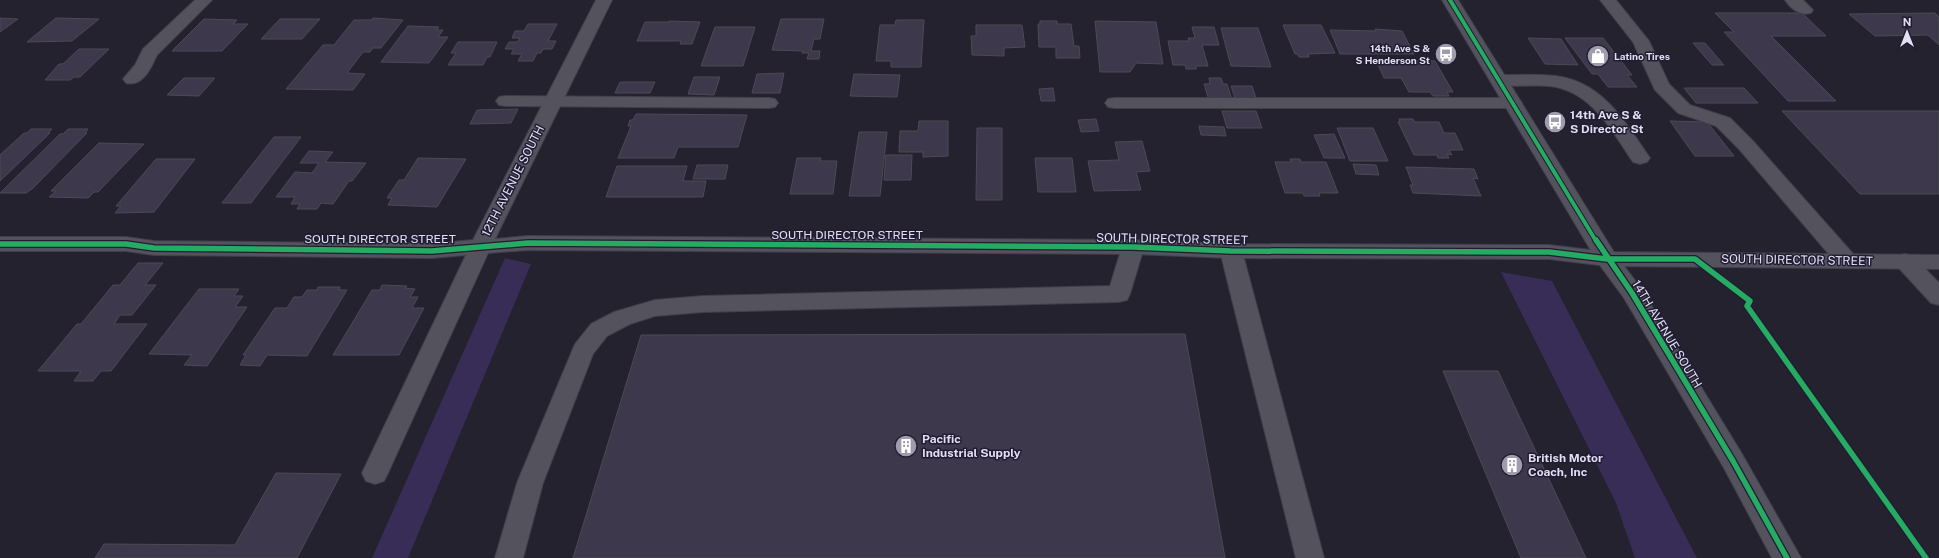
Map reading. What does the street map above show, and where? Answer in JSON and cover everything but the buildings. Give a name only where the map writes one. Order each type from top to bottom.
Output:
[{"type":"street","points":[[132,79],[143,67],[150,53],[204,0]]},
{"type":"street","name":"12TH AVENUE SOUTH","points":[[375,473],[480,248],[604,0]]},
{"type":"street","name":"14TH AVENUE SOUTH","points":[[1450,0],[1608,258],[1632,293],[1733,462],[1787,558]]},
{"type":"street","points":[[1608,0],[1641,41],[1661,86],[1684,109],[1723,122],[1746,145],[1847,261]]},
{"type":"street","points":[[1500,80],[1551,81],[1577,86],[1597,100],[1640,158]]},
{"type":"street","points":[[505,101],[769,103]]},
{"type":"street","points":[[1114,103],[1513,103]]},
{"type":"street","name":"SOUTH DIRECTOR STREET","points":[[0,244],[126,244],[154,248],[432,251],[528,243],[1133,247],[1231,250],[1549,252],[1608,258],[1939,262]]},
{"type":"street","points":[[509,558],[530,483],[583,350],[599,330],[622,318],[655,308],[704,304],[1119,294],[1133,247]]},
{"type":"street","points":[[1231,250],[1310,558]]},
{"type":"street","points":[[1905,262],[1939,297]]},
{"type":"shaded area","points":[[505,258],[531,264],[408,558],[372,558]]},
{"type":"shaded area","points":[[1501,272],[1552,281],[1697,558],[1635,558],[1616,503]]},
{"type":"cycle path","points":[[1450,0],[1607,259],[1632,293],[1733,461],[1787,558]]},
{"type":"cycle path","points":[[0,244],[126,244],[154,248],[432,251],[528,243],[1133,247],[1231,251],[1549,252],[1607,259],[1695,259],[1750,301],[1747,306],[1926,558]]},
{"type":"place","name":"14th Ave S & S Henderson St","points":[[1446,54]]},
{"type":"place","name":"Latino Tires","points":[[1598,56]]},
{"type":"place","name":"14th Ave S & S Director St","points":[[1555,122]]},
{"type":"place","name":"Pacific Industrial Supply","points":[[906,446]]},
{"type":"place","name":"British Motor Coach, Inc","points":[[1512,465]]}]
